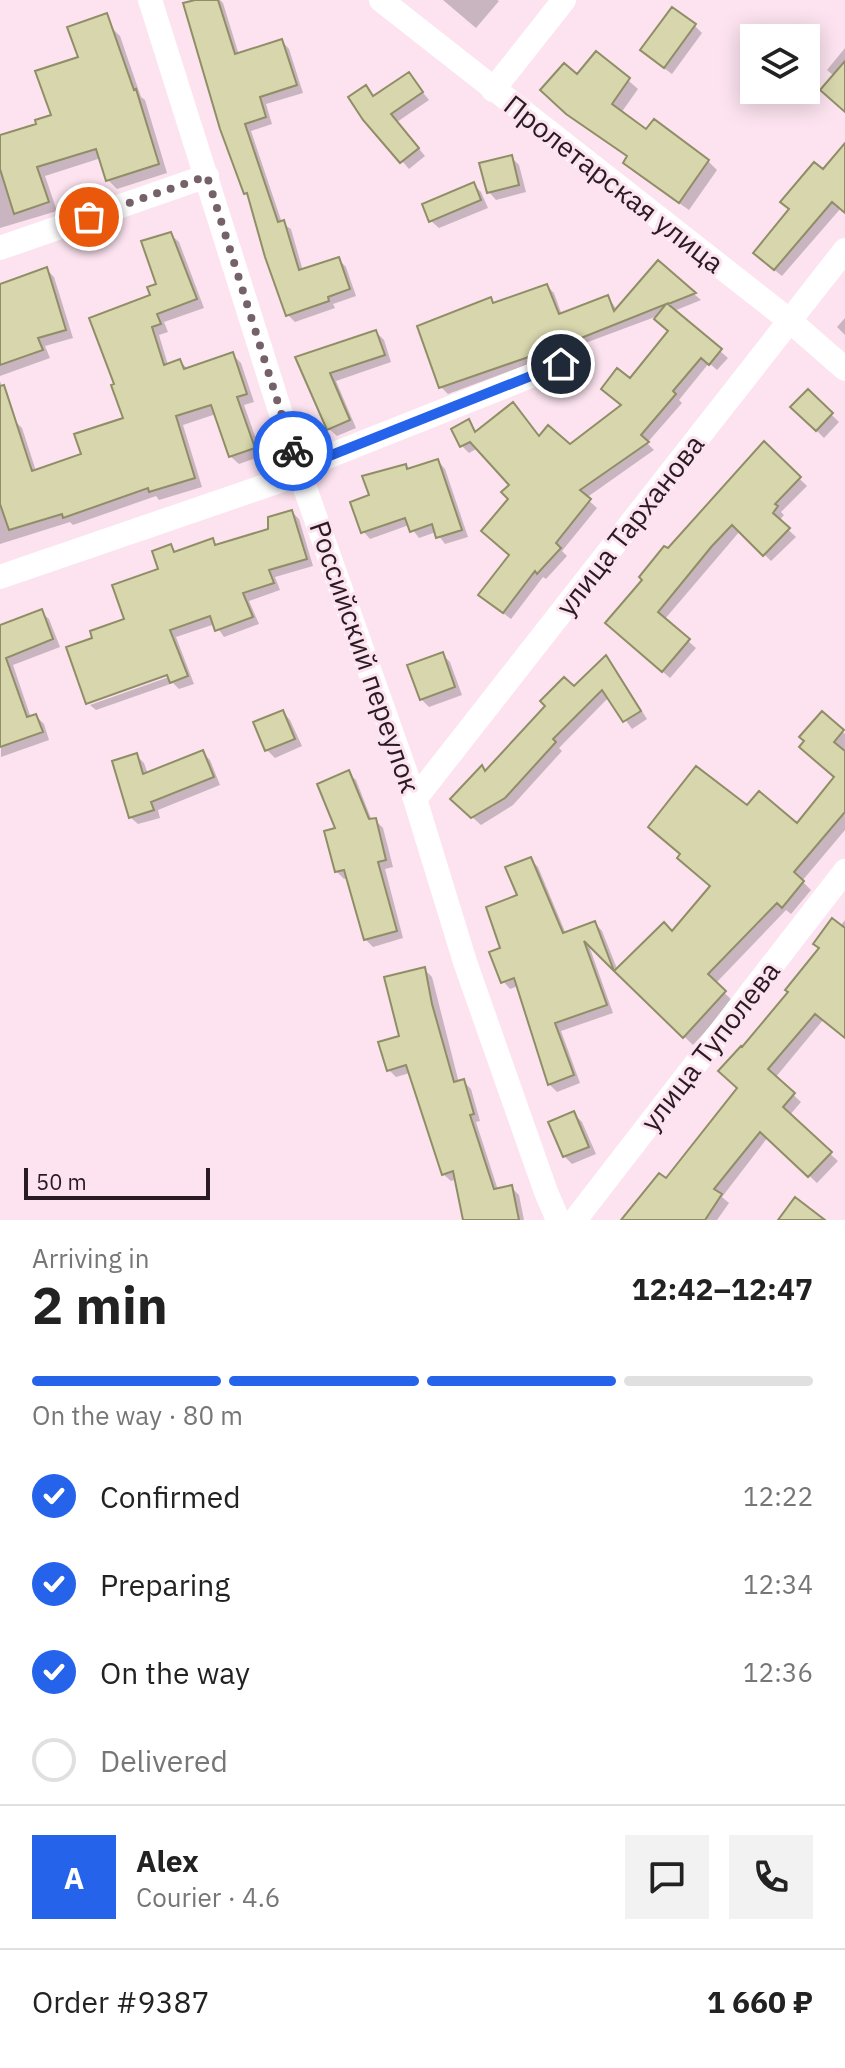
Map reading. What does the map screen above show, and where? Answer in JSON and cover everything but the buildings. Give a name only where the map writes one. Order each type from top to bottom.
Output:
[{"type":"street","name":"Российский переулок","points":[[150,0],[300,474],[415,799],[465,962],[558,1220]]},
{"type":"street","name":"Пролетарская улица","points":[[381,0],[790,321],[845,369]]},
{"type":"street","points":[[493,90],[564,0]]},
{"type":"street","points":[[0,248],[207,176]]},
{"type":"street","name":"улица Тарханова","points":[[415,799],[845,250]]},
{"type":"street","points":[[0,577],[300,474],[314,462],[561,364]]},
{"type":"street","name":"улица Туполева","points":[[575,1220],[845,871]]},
{"type":"way so far","points":[[89,217],[207,176],[293,451]]},
{"type":"route","points":[[293,451],[300,474],[314,462],[561,364]]}]
